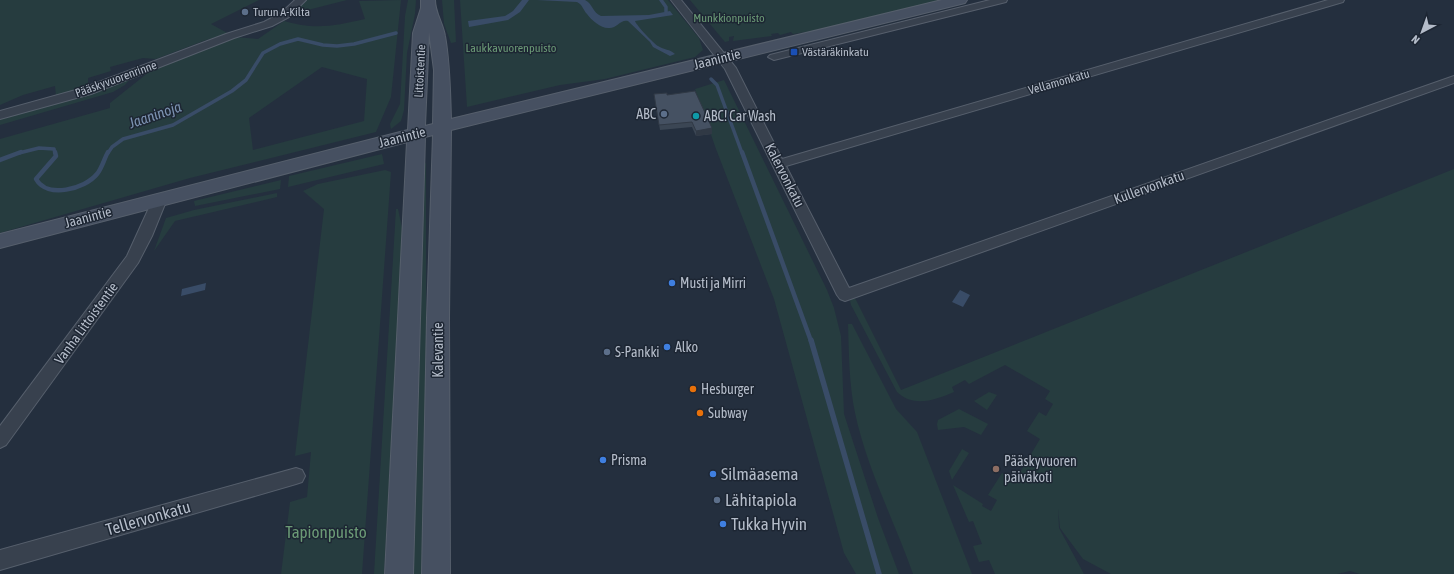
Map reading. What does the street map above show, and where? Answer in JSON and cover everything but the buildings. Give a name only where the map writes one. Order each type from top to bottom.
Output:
[{"type":"main road","name":"Jaanintie","points":[[0,241],[442,127],[722,58],[810,42],[960,0]]},
{"type":"main road","name":"Littoistentie","points":[[428,4],[438,38],[442,70],[442,127]]},
{"type":"main road","name":"Littoistentie","points":[[416,134],[421,34],[428,4]]},
{"type":"main road","name":"Kalevantie","points":[[436,574],[438,318],[442,127]]},
{"type":"main road","points":[[398,574],[416,134]]},
{"type":"street","name":"Pääskyvuorenrinne","points":[[0,115],[87,90],[230,36],[268,24],[285,15],[301,0]]},
{"type":"street","points":[[676,0],[722,58]]},
{"type":"street","name":"Jaanintie","points":[[810,42],[1002,0]]},
{"type":"street","name":"Vellamonkatu","points":[[779,164],[1339,0]]},
{"type":"street","points":[[774,57],[810,42]]},
{"type":"street","name":"Kalervonkatu","points":[[722,58],[730,68],[845,295]]},
{"type":"street","name":"Kullervonkatu","points":[[845,295],[1454,79]]},
{"type":"street","name":"Vanha Littoistentie","points":[[0,440],[133,259],[145,236],[160,199]]},
{"type":"street","name":"Tellervonkatu","points":[[0,560],[296,476]]},
{"type":"green space","points":[[0,0],[259,0],[211,24],[229,34],[206,40],[156,59],[143,58],[110,67],[111,71],[88,78],[88,86],[86,88],[56,96],[55,86],[23,95],[0,105]]},
{"type":"green space","points":[[305,0],[347,0],[296,13],[296,8]]},
{"type":"green space","points":[[401,0],[391,97],[376,132],[190,178],[0,233],[0,139],[110,108],[110,103],[149,72],[164,64],[234,37],[258,39],[284,21],[295,24],[324,26],[344,24],[365,19],[359,1]],"holes":[[[322,67],[367,79],[364,121],[253,150],[249,118]]]},
{"type":"green space","points":[[408,0],[416,0],[415,14],[407,53],[404,110],[401,121],[391,129],[390,124],[400,104],[405,16]]},
{"type":"green space","points":[[442,0],[454,0],[456,42],[451,43],[444,24]]},
{"type":"green space","name":"Laukkavuorenpuisto","points":[[460,0],[668,0],[699,38],[703,50],[695,57],[605,79],[560,85],[467,107]]},
{"type":"green space","name":"Munkkionpuisto","points":[[690,0],[944,0],[825,29],[793,34],[791,32],[780,35],[778,33],[771,34],[772,36],[733,41],[734,36],[729,37],[729,41],[725,42]]},
{"type":"green space","points":[[130,79],[125,85],[113,92],[0,125],[0,118]]},
{"type":"green space","points":[[724,80],[827,290],[834,308],[841,336],[844,414],[878,518],[899,574],[856,574],[844,553],[774,299],[716,149],[695,89]]},
{"type":"green space","points":[[382,154],[384,164],[288,187],[289,176]]},
{"type":"green space","points":[[426,163],[426,574],[410,574],[423,164]]},
{"type":"green space","points":[[1454,169],[1454,574],[1360,574],[1350,571],[1337,574],[1111,574],[1083,559],[1060,528],[1058,508],[1059,528],[1084,574],[995,574],[989,560],[979,562],[973,546],[982,544],[973,521],[969,522],[953,485],[983,504],[982,506],[991,511],[997,500],[988,495],[1002,473],[1015,481],[1040,439],[1027,431],[1039,412],[1046,416],[1053,404],[1045,399],[1050,391],[1005,365],[969,384],[965,380],[952,387],[954,392],[939,398],[925,401],[910,400],[897,392],[851,305],[850,300],[853,297],[856,300],[901,390]]},
{"type":"green space","name":"Tapionpuisto","points":[[385,170],[391,172],[362,574],[281,574],[290,502],[307,497],[311,452],[295,456],[324,209],[303,191],[318,184]]},
{"type":"green space","points":[[281,180],[280,189],[195,206],[194,201]]},
{"type":"green space","points":[[277,193],[277,197],[175,221],[154,251],[166,218],[194,210]]},
{"type":"green space","points":[[396,209],[398,209],[403,232],[384,574],[374,574]]},
{"type":"green space","points":[[848,324],[852,324],[896,409],[917,432],[972,574],[913,574],[866,454],[860,434],[852,391]]},
{"type":"green space","points":[[989,392],[997,395],[987,410],[974,401]]},
{"type":"green space","points":[[959,409],[988,424],[981,435],[964,427],[938,430],[938,420]]},
{"type":"green space","points":[[962,449],[969,453],[952,480],[949,471]]},
{"type":"water","points":[[522,0],[529,0],[520,12],[508,20],[469,27],[468,21],[505,16],[513,11]]},
{"type":"water","points":[[537,0],[585,0],[598,15],[601,16],[649,15],[670,11],[673,15],[635,21],[656,45],[675,54],[670,56],[653,47],[650,42],[628,21],[623,21],[611,28],[605,28],[594,21],[577,2]]},
{"type":"water","points":[[206,283],[205,290],[181,296],[182,289]]},
{"type":"water","points":[[960,290],[970,295],[963,307],[952,302]]},
{"type":"waterway","points":[[661,0],[666,7],[666,14]]},
{"type":"waterway","name":"Jaaninoja","points":[[108,153],[112,147],[123,139],[173,125],[232,91],[246,80],[263,53],[280,44],[298,39],[323,45],[337,46],[354,44],[396,33]]},
{"type":"waterway","points":[[711,79],[717,85],[742,153]]},
{"type":"waterway","name":"Jaaninoja","points":[[19,153],[39,148],[54,149],[55,153]]},
{"type":"waterway","name":"Jaaninoja","points":[[0,160],[21,152]]},
{"type":"waterway","name":"Jaaninoja","points":[[55,152],[56,156],[36,179],[41,185],[48,189],[57,190],[66,190],[84,184],[91,179],[99,172],[108,152]]},
{"type":"waterway","points":[[742,152],[811,341]]},
{"type":"waterway","points":[[811,340],[879,574]]},
{"type":"place","name":"Turun A-Kilta","points":[[245,12]]},
{"type":"place","name":"Västäräkinkatu","points":[[794,52]]},
{"type":"place","name":"ABC","points":[[664,114]]},
{"type":"place","name":"ABC! Car Wash","points":[[696,116]]},
{"type":"place","name":"Musti ja Mirri","points":[[672,283]]},
{"type":"place","name":"Alko","points":[[667,347]]},
{"type":"place","name":"S-Pankki","points":[[607,352]]},
{"type":"place","name":"Hesburger","points":[[693,389]]},
{"type":"place","name":"Subway","points":[[700,413]]},
{"type":"place","name":"Prisma","points":[[603,460]]},
{"type":"place","name":"Pääskyvuoren päiväkoti","points":[[996,469]]},
{"type":"place","name":"Silmäasema","points":[[713,474]]},
{"type":"place","name":"Lähitapiola","points":[[717,500]]},
{"type":"place","name":"Tukka Hyvin","points":[[723,524]]}]
